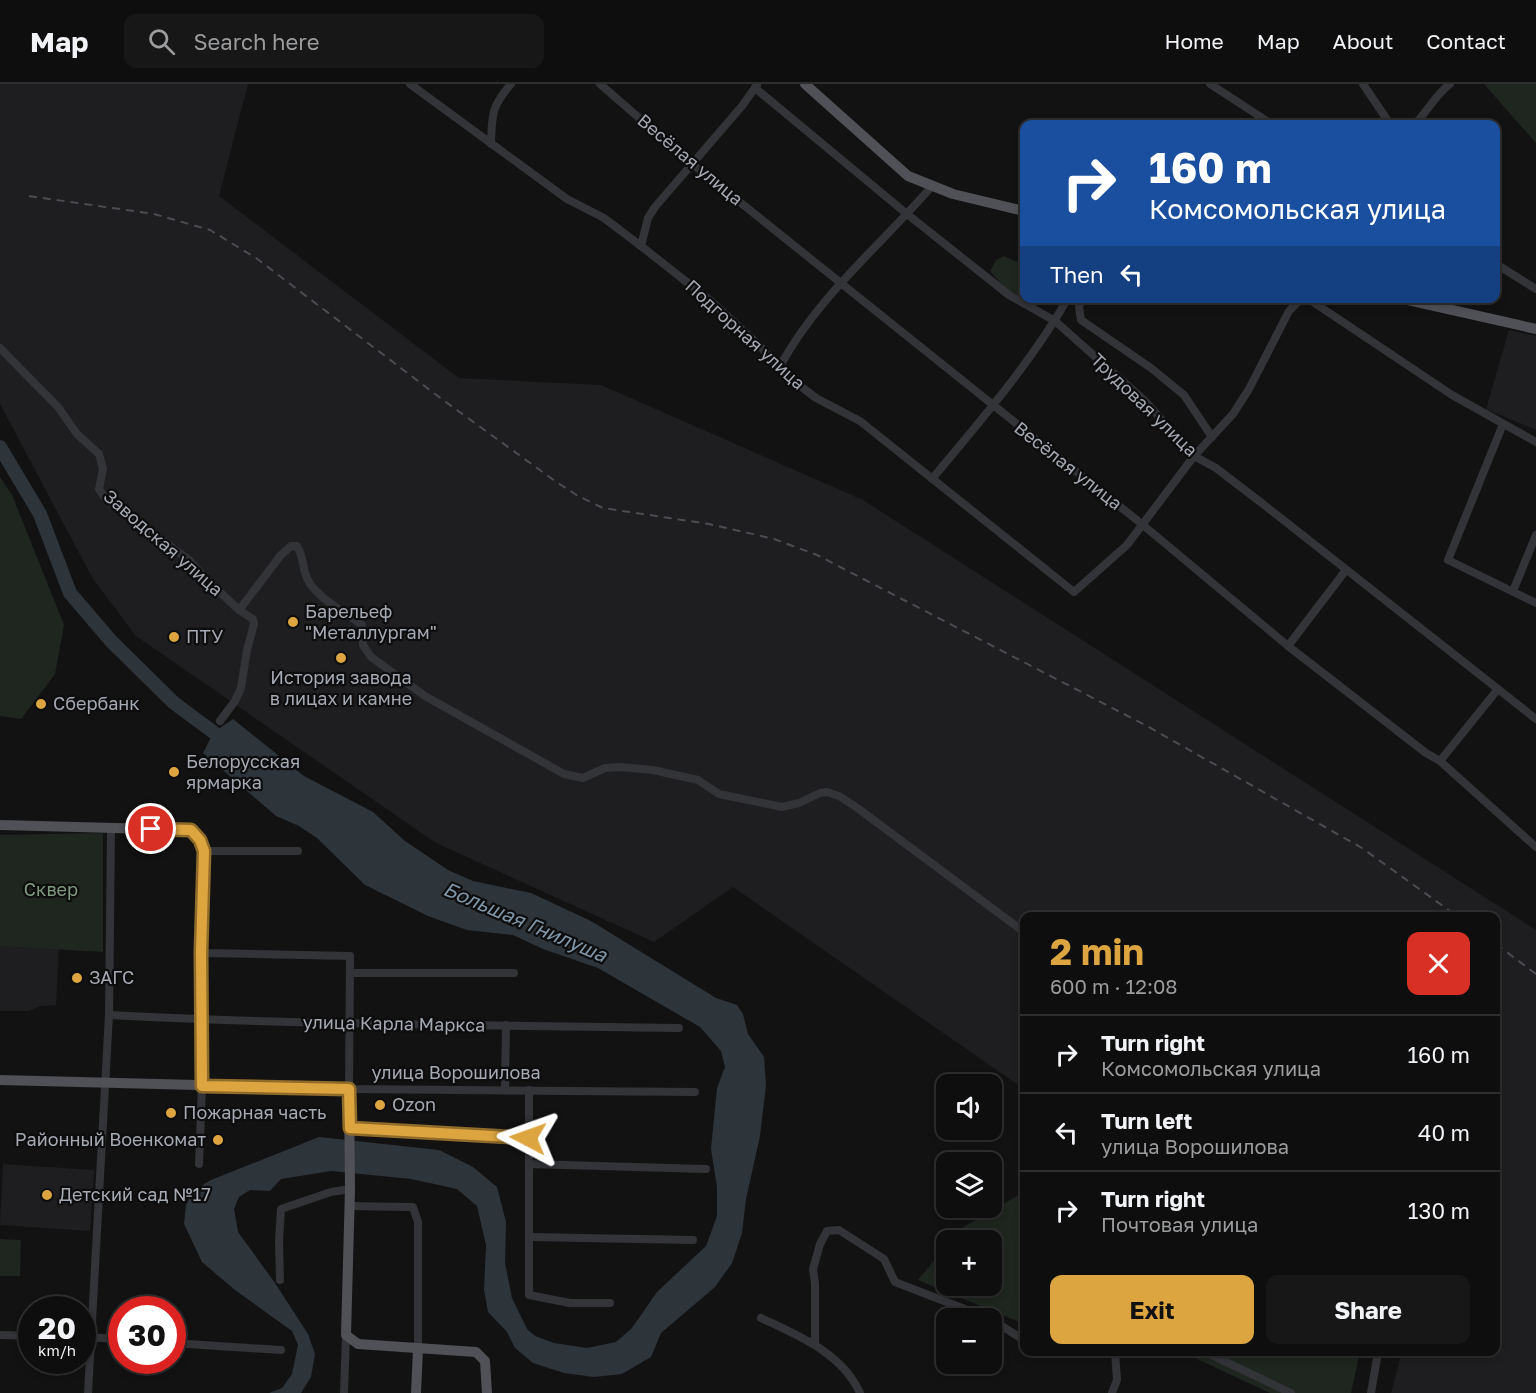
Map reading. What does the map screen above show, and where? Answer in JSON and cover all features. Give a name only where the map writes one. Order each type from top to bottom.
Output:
[{"type":"main road","points":[[805,84],[908,176],[953,194],[1020,210]]},
{"type":"main road","points":[[1421,303],[1536,329]]},
{"type":"main road","points":[[0,825],[191,830],[200,840],[204,851],[201,952],[202,1086]]},
{"type":"main road","name":"улица Ворошилова","points":[[0,1080],[349,1089]]},
{"type":"main road","points":[[349,1089],[350,1189],[346,1335],[358,1344],[476,1352],[485,1361],[487,1393]]},
{"type":"main road","points":[[416,1393],[418,1349]]},
{"type":"street","name":"Подгорная улица","points":[[410,84],[573,203],[604,218],[641,246],[712,302],[760,346],[779,368],[816,398],[860,421],[1074,592],[1127,545],[1143,525]]},
{"type":"street","points":[[491,144],[493,114],[498,99],[511,84]]},
{"type":"street","name":"Весёлая улица","points":[[600,84],[691,163],[1143,525],[1288,646],[1426,753],[1440,761],[1536,847]]},
{"type":"street","points":[[1210,84],[1267,120]]},
{"type":"street","points":[[1363,84],[1387,120]]},
{"type":"street","points":[[1418,120],[1442,90],[1450,84]]},
{"type":"street","points":[[641,246],[648,218],[655,207],[742,106],[756,86]]},
{"type":"street","name":"Трудовая улица","points":[[756,86],[907,214],[1020,301]]},
{"type":"street","points":[[779,368],[790,347],[840,283],[932,186]]},
{"type":"street","points":[[1500,266],[1536,289]]},
{"type":"street","name":"Трудовая улица","points":[[1023,303],[1055,321],[1144,400],[1194,456],[1216,468],[1536,719]]},
{"type":"street","points":[[932,479],[992,406],[1055,321],[1065,303]]},
{"type":"street","points":[[1080,303],[1078,307],[1081,320],[1151,368],[1184,395],[1212,437]]},
{"type":"street","points":[[1143,525],[1194,456],[1240,404],[1289,311],[1297,303]]},
{"type":"street","points":[[1314,303],[1452,395],[1536,442]]},
{"type":"street","name":"Заводская улица","points":[[0,348],[58,407],[77,434],[99,454],[104,469],[99,489],[105,498],[189,560],[239,610],[253,619],[254,624],[241,688],[232,706],[220,722]]},
{"type":"street","points":[[1503,424],[1448,560],[1536,603]]},
{"type":"street","points":[[1513,591],[1536,535]]},
{"type":"street","points":[[239,610],[281,555],[291,546],[297,546],[302,554],[308,580],[313,588],[362,625],[363,645],[371,657],[425,696],[564,774],[583,778],[605,768],[652,770],[698,780],[719,794],[782,807],[827,792],[856,807],[1020,930]]},
{"type":"street","points":[[1288,646],[1346,570]]},
{"type":"street","points":[[1440,761],[1498,689]]},
{"type":"street","points":[[90,1296],[109,1015],[111,828]]},
{"type":"street","points":[[204,851],[298,851]]},
{"type":"street","points":[[201,952],[350,956],[349,1089]]},
{"type":"street","points":[[350,973],[514,972]]},
{"type":"street","name":"улица Карла Маркса","points":[[109,1015],[203,1020],[679,1028]]},
{"type":"street","points":[[505,1089],[506,1025]]},
{"type":"street","points":[[199,1164],[202,1086]]},
{"type":"street","name":"улица Ворошилова","points":[[349,1089],[695,1092]]},
{"type":"street","points":[[529,1090],[529,1295],[570,1303],[610,1303]]},
{"type":"street","points":[[350,1133],[528,1138]]},
{"type":"street","points":[[529,1164],[706,1169]]},
{"type":"street","points":[[280,1280],[281,1209],[331,1192],[350,1189]]},
{"type":"street","points":[[349,1206],[413,1207],[418,1222],[418,1349]]},
{"type":"street","points":[[815,1344],[813,1269],[820,1244],[827,1231],[839,1230],[884,1259],[895,1282],[962,1308]]},
{"type":"street","points":[[529,1238],[693,1240]]},
{"type":"street","points":[[761,1318],[815,1344],[834,1359],[854,1380],[860,1393]]},
{"type":"street","points":[[1002,1326],[1020,1338]]},
{"type":"street","points":[[0,1335],[18,1336]]},
{"type":"street","points":[[344,1393],[346,1335]]},
{"type":"street","points":[[186,1344],[281,1350]]},
{"type":"street","points":[[1112,1393],[1117,1380],[1116,1356]]},
{"type":"street","points":[[1213,1356],[1291,1393]]},
{"type":"street","points":[[1371,1393],[1377,1356]]},
{"type":"street","points":[[88,1374],[88,1393]]},
{"type":"shaded area","points":[[0,84],[248,84],[219,196],[459,378],[601,385],[863,500],[1536,930],[1536,1393],[1391,1393],[1401,1356],[1500,1356],[1500,912],[1020,912],[1020,1086],[733,887],[654,942],[436,843],[136,636],[93,579],[0,404]]},
{"type":"shaded area","points":[[1509,330],[1536,336],[1536,430],[1486,409]]},
{"type":"shaded area","points":[[0,943],[59,946],[56,1005],[41,1006],[28,1011],[0,1011]]},
{"type":"shaded area","name":"Детский сад №17","points":[[3,1164],[94,1170],[90,1231],[0,1225]]},
{"type":"green space","points":[[1484,84],[1536,84],[1536,143]]},
{"type":"green space","points":[[1004,256],[1020,263],[1020,296],[1006,289],[990,271],[996,260]]},
{"type":"green space","points":[[0,477],[12,495],[64,625],[55,674],[21,719],[0,716]]},
{"type":"green space","name":"Сквер","points":[[103,833],[103,952],[0,946],[0,835]]},
{"type":"green space","points":[[1020,1194],[1020,1322],[1002,1315],[1002,1308],[985,1308],[957,1296],[1002,1296],[1002,1230],[960,1230],[979,1218],[1002,1218],[1002,1205]]},
{"type":"green space","points":[[0,1239],[21,1240],[20,1276],[0,1276]]},
{"type":"green space","points":[[936,1258],[936,1287],[918,1280]]},
{"type":"green space","points":[[1191,1356],[1359,1356],[1351,1393],[1270,1393]]},
{"type":"water","points":[[233,719],[304,776],[373,812],[405,841],[448,870],[473,881],[531,893],[591,921],[716,998],[737,1005],[743,1014],[748,1034],[764,1057],[766,1085],[760,1136],[746,1199],[742,1233],[732,1263],[715,1287],[661,1333],[651,1357],[622,1374],[594,1377],[564,1373],[533,1363],[515,1348],[507,1332],[488,1312],[484,1290],[486,1245],[477,1206],[457,1189],[411,1179],[331,1171],[281,1179],[270,1191],[250,1190],[239,1197],[234,1209],[238,1232],[308,1334],[315,1354],[311,1377],[301,1393],[269,1393],[282,1388],[292,1374],[298,1345],[292,1331],[235,1290],[202,1262],[184,1224],[186,1205],[194,1190],[211,1180],[319,1137],[439,1150],[473,1167],[497,1187],[506,1222],[505,1263],[512,1298],[527,1329],[535,1336],[554,1343],[587,1348],[616,1342],[632,1328],[657,1292],[706,1246],[717,1216],[717,1187],[711,1149],[717,1088],[725,1067],[721,1051],[700,1027],[598,968],[543,949],[513,935],[467,930],[428,916],[365,885],[317,838],[299,826],[276,816],[203,753],[214,732]]},
{"type":"waterway","name":"Большая Гнилуша","points":[[0,447],[40,514],[70,593],[111,641],[174,703],[228,743]]},
{"type":"railway","points":[[29,196],[154,214],[210,230],[256,258],[443,400],[578,496],[603,508],[709,524],[774,539],[817,555],[1147,726],[1362,848],[1451,912]]},
{"type":"railway","points":[[1500,947],[1536,974]]},
{"type":"place","name":"Барельеф \"Металлургам\"","points":[[293,622]]},
{"type":"place","name":"ПТУ","points":[[174,637]]},
{"type":"place","name":"История завода в лицах и камне","points":[[341,658]]},
{"type":"place","name":"Сбербанк","points":[[41,704]]},
{"type":"place","name":"Белорусская ярмарка","points":[[174,772]]},
{"type":"place","name":"ЗАГС","points":[[77,978]]},
{"type":"place","name":"Ozon","points":[[380,1105]]},
{"type":"place","name":"Пожарная часть","points":[[171,1113]]},
{"type":"place","name":"Районный Военкомат","points":[[218,1140]]},
{"type":"place","name":"Детский сад №17","points":[[47,1195]]},
{"type":"route","points":[[151,829],[191,830],[200,840],[204,851],[201,952],[202,1086],[349,1089],[350,1128],[528,1138]]}]
